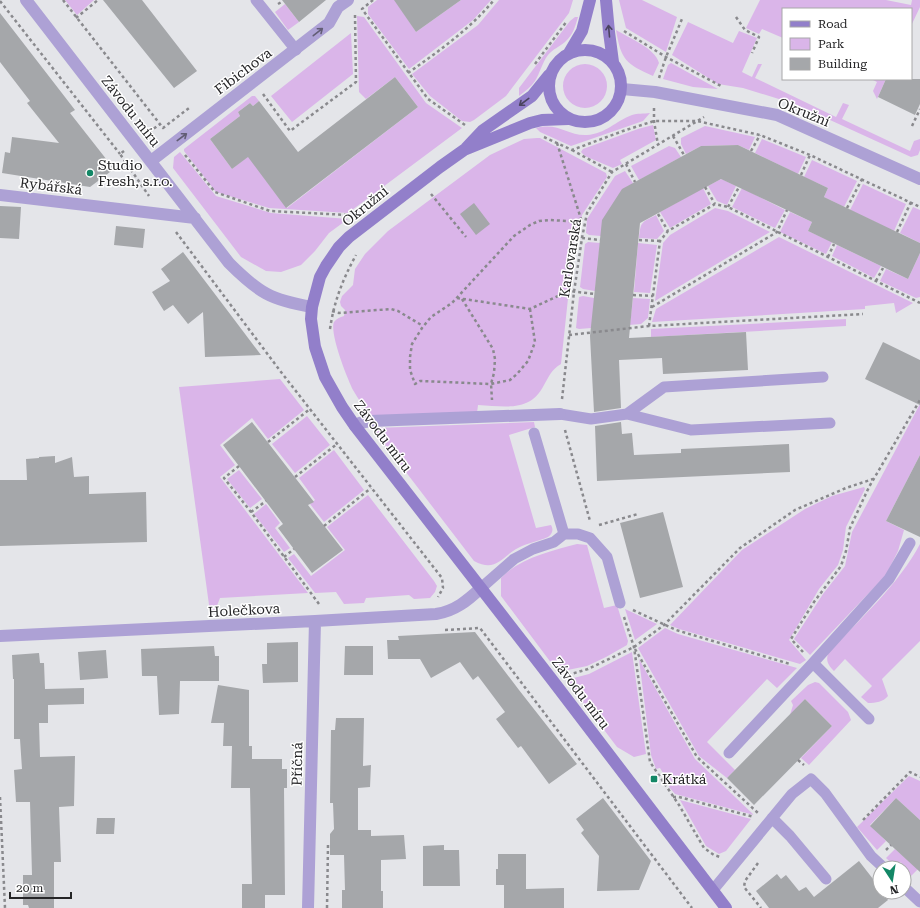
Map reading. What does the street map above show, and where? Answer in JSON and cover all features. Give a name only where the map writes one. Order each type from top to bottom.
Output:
[{"type":"main road","name":"Okružní","points":[[568,119],[559,112],[552,102],[548,91],[549,80],[553,69],[560,60],[569,53],[582,31],[590,0]]},
{"type":"main road","points":[[606,0],[609,38],[613,62]]},
{"type":"main road","points":[[569,53],[581,50],[593,50],[604,54],[613,62],[618,70],[622,89]]},
{"type":"main road","name":"Okružní","points":[[464,150],[473,139],[532,96],[551,74]]},
{"type":"main road","name":"Okružní","points":[[312,307],[320,277],[331,256],[349,237],[417,183],[464,150],[530,123],[542,120],[568,119],[580,122],[592,122],[603,118],[616,106],[622,89]]},
{"type":"main road","name":"Závodu míru","points":[[312,307],[312,333],[325,377],[333,393],[355,426],[553,681],[726,908]]},
{"type":"street","name":"Závodu míru","points":[[26,0],[229,263],[254,287],[267,295],[280,300],[312,307]]},
{"type":"street","name":"Fibichova","points":[[151,161],[296,50],[329,23],[338,7],[348,0]]},
{"type":"street","name":"Okružní","points":[[622,89],[654,92],[727,104],[778,115],[920,179]]},
{"type":"street","name":"Rybářská","points":[[0,195],[195,218]]},
{"type":"street","points":[[355,426],[370,421],[560,414]]},
{"type":"street","name":"Holečkova","points":[[0,636],[315,621],[443,613],[463,604],[481,588]]},
{"type":"street","name":"Příčná","points":[[308,908],[315,621]]},
{"type":"lane","points":[[256,0],[296,50]]},
{"type":"lane","points":[[626,414],[664,387],[823,377]]},
{"type":"lane","points":[[560,414],[591,418],[626,414],[691,430],[830,423]]},
{"type":"lane","points":[[534,433],[564,534]]},
{"type":"lane","points":[[481,588],[514,559],[534,549],[554,542],[564,534],[578,534],[590,538],[607,557],[620,603]]},
{"type":"lane","points":[[729,753],[889,579],[910,542]]},
{"type":"lane","points":[[810,666],[869,719]]},
{"type":"lane","points":[[713,890],[792,794],[810,779],[825,793],[875,860]]},
{"type":"lane","points":[[772,818],[790,836],[826,879]]},
{"type":"lane","points":[[912,894],[920,902]]},
{"type":"path","points":[[63,0],[163,128],[194,105]]},
{"type":"path","points":[[76,18],[98,0]]},
{"type":"path","points":[[258,89],[290,131],[356,82],[354,15],[373,0]]},
{"type":"path","points":[[408,73],[450,43],[481,16],[494,0]]},
{"type":"path","points":[[0,1],[120,154],[162,214],[310,409],[442,578],[443,588],[438,597],[434,599]]},
{"type":"path","points":[[362,9],[428,100],[468,127],[463,130]]},
{"type":"path","points":[[531,70],[571,16]]},
{"type":"path","points":[[736,17],[746,30],[759,37],[752,53]]},
{"type":"path","points":[[618,27],[724,88],[730,88]]},
{"type":"path","name":"Karlovarská","points":[[560,414],[574,292],[587,213],[612,172],[727,104]]},
{"type":"path","points":[[912,126],[920,109]]},
{"type":"path","points":[[572,150],[654,121],[697,121],[760,135],[810,155],[920,207]]},
{"type":"path","points":[[120,154],[160,124]]},
{"type":"path","points":[[539,134],[612,172]]},
{"type":"path","points":[[751,151],[760,135]]},
{"type":"path","points":[[673,136],[684,155]]},
{"type":"path","points":[[556,143],[584,226]]},
{"type":"path","points":[[184,154],[214,192],[270,210],[348,215],[354,210]]},
{"type":"path","points":[[801,175],[810,155]]},
{"type":"path","points":[[626,164],[635,182]]},
{"type":"path","points":[[847,208],[862,179]]},
{"type":"path","points":[[705,187],[715,204]]},
{"type":"path","points":[[728,207],[739,187]]},
{"type":"path","points":[[430,192],[466,237]]},
{"type":"path","points":[[897,232],[911,202]]},
{"type":"path","points":[[649,326],[660,241],[668,231],[715,204],[728,207],[920,303]]},
{"type":"path","points":[[652,307],[777,232],[787,210]]},
{"type":"path","points":[[658,214],[668,231]]},
{"type":"path","points":[[530,308],[535,342],[528,361],[510,380],[491,384],[420,381],[414,384],[410,370],[412,344],[431,316],[452,303],[514,236],[530,225],[539,221],[550,220],[582,222]]},
{"type":"path","points":[[582,238],[600,240]]},
{"type":"path","points":[[639,240],[660,241]]},
{"type":"path","points":[[828,257],[834,244]]},
{"type":"path","points":[[330,330],[332,311],[338,290],[357,253]]},
{"type":"path","points":[[876,281],[884,268]]},
{"type":"path","points":[[457,298],[530,308],[568,291],[595,294]]},
{"type":"path","points":[[633,295],[653,296]]},
{"type":"path","points":[[461,299],[493,348],[495,359],[494,373],[491,384],[493,417]]},
{"type":"path","points":[[332,311],[339,313],[391,309],[398,311],[423,326]]},
{"type":"path","points":[[569,335],[649,326],[863,314]]},
{"type":"path","points":[[810,666],[791,639],[814,602],[841,566],[846,551],[850,528],[873,479],[920,400]]},
{"type":"path","points":[[268,442],[310,409]]},
{"type":"path","points":[[560,414],[592,527]]},
{"type":"path","points":[[295,477],[337,444]]},
{"type":"path","points":[[239,466],[224,478],[331,620]]},
{"type":"path","points":[[553,681],[565,675],[588,670],[634,647],[664,625],[740,548],[796,510],[846,488],[873,479]]},
{"type":"path","points":[[324,526],[371,488]]},
{"type":"path","points":[[251,512],[266,501]]},
{"type":"path","points":[[598,525],[638,514]]},
{"type":"path","points":[[284,557],[294,549]]},
{"type":"path","points":[[620,603],[676,630],[810,666]]},
{"type":"path","points":[[620,603],[634,647],[650,762],[679,805],[704,848],[714,855],[724,857]]},
{"type":"path","points":[[442,630],[480,628],[692,908]]},
{"type":"path","points":[[634,647],[697,757],[759,814]]},
{"type":"path","points":[[853,830],[910,772],[920,777]]},
{"type":"path","points":[[0,797],[5,908]]},
{"type":"path","points":[[673,798],[679,797],[756,818]]},
{"type":"path","points":[[752,823],[763,809]]},
{"type":"path","points":[[327,908],[328,838]]},
{"type":"path","points":[[761,908],[744,887],[745,881],[762,857]]},
{"type":"green space","points":[[65,0],[94,0],[77,15]]},
{"type":"green space","points":[[377,0],[395,0],[416,32],[461,0],[491,0],[473,20],[409,69],[368,14],[368,7]]},
{"type":"green space","points":[[499,0],[573,0],[569,13],[506,96],[474,120],[470,122],[462,121],[430,96],[412,74],[478,25]]},
{"type":"green space","points":[[619,0],[642,0],[677,17],[666,52],[626,28]]},
{"type":"green space","points":[[760,0],[886,0],[911,5],[912,0],[920,0],[920,7],[912,24],[912,8],[782,8],[782,38],[762,29],[759,34],[746,28]]},
{"type":"green space","points":[[285,4],[299,22],[288,30],[275,12]]},
{"type":"green space","points":[[357,16],[364,17],[426,103],[462,128],[348,213],[269,208],[216,192],[184,149],[252,96],[255,96],[259,101],[253,106],[250,103],[238,112],[240,116],[210,139],[232,169],[255,151],[264,178],[287,208],[418,107],[395,77],[366,99],[359,92]]},
{"type":"green space","points":[[575,17],[578,17],[570,37],[548,55],[535,81],[519,96],[519,88],[570,21]]},
{"type":"green space","points":[[688,22],[733,43],[739,31],[757,38],[742,72],[752,77],[758,64],[762,64],[755,78],[836,117],[843,103],[849,105],[842,119],[910,151],[914,141],[920,139],[920,150],[918,155],[911,157],[795,104],[743,88],[718,84],[672,55]]},
{"type":"green space","points":[[616,30],[647,48],[657,58],[659,63],[653,76],[637,68],[626,60],[620,48]]},
{"type":"green space","points":[[351,33],[353,74],[292,122],[271,96]]},
{"type":"green space","points":[[671,63],[718,89],[693,87],[663,79],[668,65]]},
{"type":"green space","points":[[581,64],[589,64],[594,65],[601,70],[606,77],[606,95],[601,102],[594,107],[581,108],[573,105],[566,98],[563,90],[563,82],[566,74],[573,67]]},
{"type":"green space","points":[[873,80],[886,80],[877,99],[873,91],[877,82]]},
{"type":"green space","points":[[650,113],[643,121],[571,146],[540,132],[536,128],[551,127],[580,135],[587,135],[605,130],[632,115]]},
{"type":"green space","points":[[653,125],[656,140],[620,160],[622,164],[613,168],[585,156],[581,152],[583,149]]},
{"type":"green space","points":[[705,126],[755,137],[749,150],[738,145],[701,146],[686,154],[681,144],[681,138]]},
{"type":"green space","points":[[540,138],[606,173],[607,177],[582,215],[579,232],[575,233],[561,364],[551,373],[538,394],[524,404],[516,406],[478,405],[477,413],[371,416],[353,390],[343,367],[336,346],[333,328],[334,322],[338,318],[344,316],[345,310],[341,306],[340,302],[342,296],[353,285],[355,269],[365,254],[388,231],[490,155],[524,139]]},
{"type":"green space","points":[[762,139],[806,157],[798,174],[755,153]]},
{"type":"green space","points":[[669,146],[675,148],[681,157],[639,180],[631,166]]},
{"type":"green space","points":[[180,152],[216,196],[271,213],[348,219],[329,233],[315,251],[301,265],[281,272],[266,271],[241,257],[173,168],[174,157]]},
{"type":"green space","points":[[812,160],[857,181],[844,207],[824,197],[828,188],[804,177]]},
{"type":"green space","points":[[625,171],[633,183],[601,236],[589,235],[586,233],[587,219],[615,176]]},
{"type":"green space","points":[[722,179],[736,186],[727,205],[717,201],[708,186]]},
{"type":"green space","points":[[863,184],[906,204],[894,231],[850,210]]},
{"type":"green space","points":[[703,188],[711,204],[670,228],[660,212]]},
{"type":"green space","points":[[742,188],[785,210],[775,228],[732,207]]},
{"type":"green space","points":[[913,207],[920,210],[920,243],[900,233]]},
{"type":"green space","points":[[715,208],[728,211],[770,232],[655,301],[663,243],[670,235]]},
{"type":"green space","points":[[790,212],[812,222],[808,231],[832,242],[826,254],[780,232]]},
{"type":"green space","points":[[656,215],[664,231],[657,239],[639,238],[641,225]]},
{"type":"green space","points":[[779,237],[913,303],[896,313],[894,303],[865,306],[865,309],[652,322],[656,309]]},
{"type":"green space","points":[[588,242],[600,243],[595,291],[580,287],[585,244]]},
{"type":"green space","points":[[638,243],[657,245],[650,293],[634,292]]},
{"type":"green space","points":[[837,245],[881,266],[874,278],[832,256]]},
{"type":"green space","points":[[920,253],[920,297],[916,298],[880,281],[886,269],[908,279]]},
{"type":"green space","points":[[583,296],[594,298],[630,324],[633,298],[650,299],[648,318],[641,324],[576,328],[579,297]]},
{"type":"green space","points":[[846,319],[846,326],[651,337],[651,329]]},
{"type":"green space","points":[[280,379],[304,410],[268,439],[252,418],[220,445],[235,465],[220,477],[308,593],[220,598],[215,611],[210,612],[179,387]]},
{"type":"green space","points":[[920,404],[920,455],[886,521],[904,530],[898,551],[886,575],[810,655],[794,639],[823,594],[845,566],[852,532]]},
{"type":"green space","points":[[307,416],[330,445],[295,473],[272,444]]},
{"type":"green space","points":[[534,422],[535,427],[509,435],[536,528],[551,525],[552,532],[548,537],[522,546],[493,565],[482,564],[474,561],[376,433],[376,428]]},
{"type":"green space","points":[[334,450],[364,490],[324,522],[310,504],[315,500],[299,478]]},
{"type":"green space","points":[[239,470],[262,499],[250,508],[227,479]]},
{"type":"green space","points":[[864,487],[865,489],[846,527],[843,550],[838,565],[819,589],[789,640],[806,660],[800,664],[679,629],[670,625],[742,550],[805,509],[832,496]]},
{"type":"green space","points":[[368,495],[434,581],[437,586],[435,592],[430,598],[414,599],[409,595],[366,598],[364,603],[344,604],[336,592],[315,593],[288,558],[294,554],[311,576],[345,550],[327,527]]},
{"type":"green space","points":[[266,504],[280,523],[275,528],[290,548],[284,552],[254,514]]},
{"type":"green space","points":[[577,544],[587,545],[604,608],[617,605],[628,641],[627,645],[587,666],[558,672],[501,596],[501,578],[517,565],[527,560]]},
{"type":"green space","points":[[920,544],[920,641],[882,679],[888,696],[879,702],[868,703],[861,697],[872,686],[845,659],[834,671],[830,667],[827,658],[829,652],[890,587],[911,559]]},
{"type":"green space","points":[[625,609],[657,624],[635,640]]},
{"type":"green space","points":[[665,628],[678,634],[797,668],[777,688],[767,679],[707,742],[735,770],[727,778],[699,756],[638,648]]},
{"type":"green space","points":[[632,652],[646,754],[634,757],[617,747],[567,681],[589,674]]},
{"type":"green space","points":[[639,659],[695,759],[754,815],[675,794],[669,787],[670,785],[660,768],[656,769],[651,755]]},
{"type":"green space","points":[[815,682],[819,683],[848,712],[851,720],[809,765],[801,758],[832,726],[805,699],[790,715],[793,705],[791,701],[808,685]]},
{"type":"green space","points":[[909,776],[920,781],[920,820],[896,798],[870,825],[886,841],[877,850],[857,827]]},
{"type":"green space","points":[[680,800],[751,819],[726,851],[719,854],[706,846]]},
{"type":"green space","points":[[895,849],[908,860],[888,860],[886,858]]},
{"type":"green space","points":[[912,864],[918,869],[912,875]]},
{"type":"building","points":[[103,0],[142,0],[197,71],[174,88]]},
{"type":"building","points":[[282,0],[326,0],[299,22]]},
{"type":"building","points":[[394,0],[461,0],[416,32]]},
{"type":"building","points":[[0,13],[75,110],[70,113],[114,169],[90,187],[2,173],[5,152],[10,153],[12,137],[59,143],[27,103],[30,101],[0,62]]},
{"type":"building","points":[[395,77],[418,107],[286,208],[248,157],[232,169],[210,139],[240,116],[238,112],[250,103],[253,106],[259,101],[298,152]]},
{"type":"building","points":[[920,79],[920,104],[915,115],[878,97],[886,80]]},
{"type":"building","points":[[738,145],[828,188],[824,197],[920,243],[920,253],[908,279],[808,231],[812,222],[721,179],[640,223],[629,338],[746,332],[748,370],[663,374],[662,358],[619,360],[621,408],[594,412],[590,336],[602,220],[622,189],[701,146]]},
{"type":"building","points":[[474,203],[490,224],[476,235],[460,214]]},
{"type":"building","points":[[0,206],[21,207],[19,239],[0,238]]},
{"type":"building","points":[[116,226],[145,229],[143,248],[114,245]]},
{"type":"building","points":[[183,252],[261,355],[205,357],[203,312],[188,324],[173,305],[164,311],[152,292],[170,281],[161,269]]},
{"type":"building","points":[[883,342],[920,360],[920,405],[865,379]]},
{"type":"building","points":[[252,422],[314,502],[308,505],[343,550],[312,573],[278,528],[283,524],[223,445]]},
{"type":"building","points":[[621,422],[622,434],[632,433],[634,455],[681,453],[681,449],[789,444],[790,472],[597,481],[595,426]]},
{"type":"building","points":[[920,455],[920,537],[886,521]]},
{"type":"building","points":[[55,456],[55,463],[72,457],[74,477],[89,476],[89,494],[146,492],[147,542],[0,546],[0,480],[27,480],[26,459]]},
{"type":"building","points":[[663,512],[683,587],[640,598],[620,523]]},
{"type":"building","points":[[475,632],[577,764],[549,784],[521,746],[518,748],[496,719],[505,712],[478,676],[473,680],[460,662],[431,678],[420,659],[388,659],[387,640],[399,640],[398,636]]},
{"type":"building","points":[[298,642],[298,682],[263,683],[262,664],[267,664],[267,643]]},
{"type":"building","points":[[214,646],[215,656],[219,656],[219,681],[180,681],[179,714],[159,715],[157,676],[142,676],[141,649]]},
{"type":"building","points":[[345,646],[373,646],[373,675],[344,675]]},
{"type":"building","points":[[106,650],[108,678],[80,680],[78,652]]},
{"type":"building","points":[[39,653],[40,663],[44,663],[45,689],[84,688],[84,704],[48,705],[48,723],[39,723],[40,757],[75,756],[74,806],[59,807],[61,862],[54,862],[54,908],[29,908],[28,905],[23,905],[23,875],[32,875],[30,802],[16,802],[14,770],[22,769],[20,739],[14,739],[14,679],[12,655]]},
{"type":"building","points":[[218,685],[249,690],[249,746],[252,746],[252,759],[282,759],[282,769],[287,769],[287,788],[284,788],[285,895],[265,895],[265,908],[242,908],[242,884],[252,884],[250,788],[231,788],[232,746],[223,746],[224,723],[211,723]]},
{"type":"building","points":[[805,699],[832,726],[754,805],[727,778]]},
{"type":"building","points":[[336,718],[364,718],[363,766],[371,765],[370,787],[358,788],[358,830],[371,830],[371,836],[404,835],[406,859],[381,860],[381,891],[383,891],[383,908],[342,908],[342,890],[345,890],[344,855],[330,855],[330,834],[334,829],[333,803],[330,803],[331,730],[335,730]]},
{"type":"building","points":[[603,798],[651,861],[639,890],[597,891],[599,856],[581,833],[584,830],[576,819]]},
{"type":"building","points":[[896,798],[920,820],[920,872],[912,865],[912,860],[907,860],[870,826]]},
{"type":"building","points":[[97,818],[115,818],[114,834],[96,834]]},
{"type":"building","points":[[444,845],[444,850],[459,850],[460,886],[423,886],[423,846]]},
{"type":"building","points":[[498,854],[526,854],[526,889],[564,888],[564,908],[504,908],[504,885],[496,885]]},
{"type":"building","points":[[859,861],[872,878],[872,900],[888,900],[878,908],[769,908],[756,891],[777,874],[781,879],[786,875],[799,891],[806,887],[814,897]]},
{"type":"place","name":"Studio Fresh, s.r.o.","points":[[90,173]]},
{"type":"place","name":"Krátká","points":[[654,779]]}]
